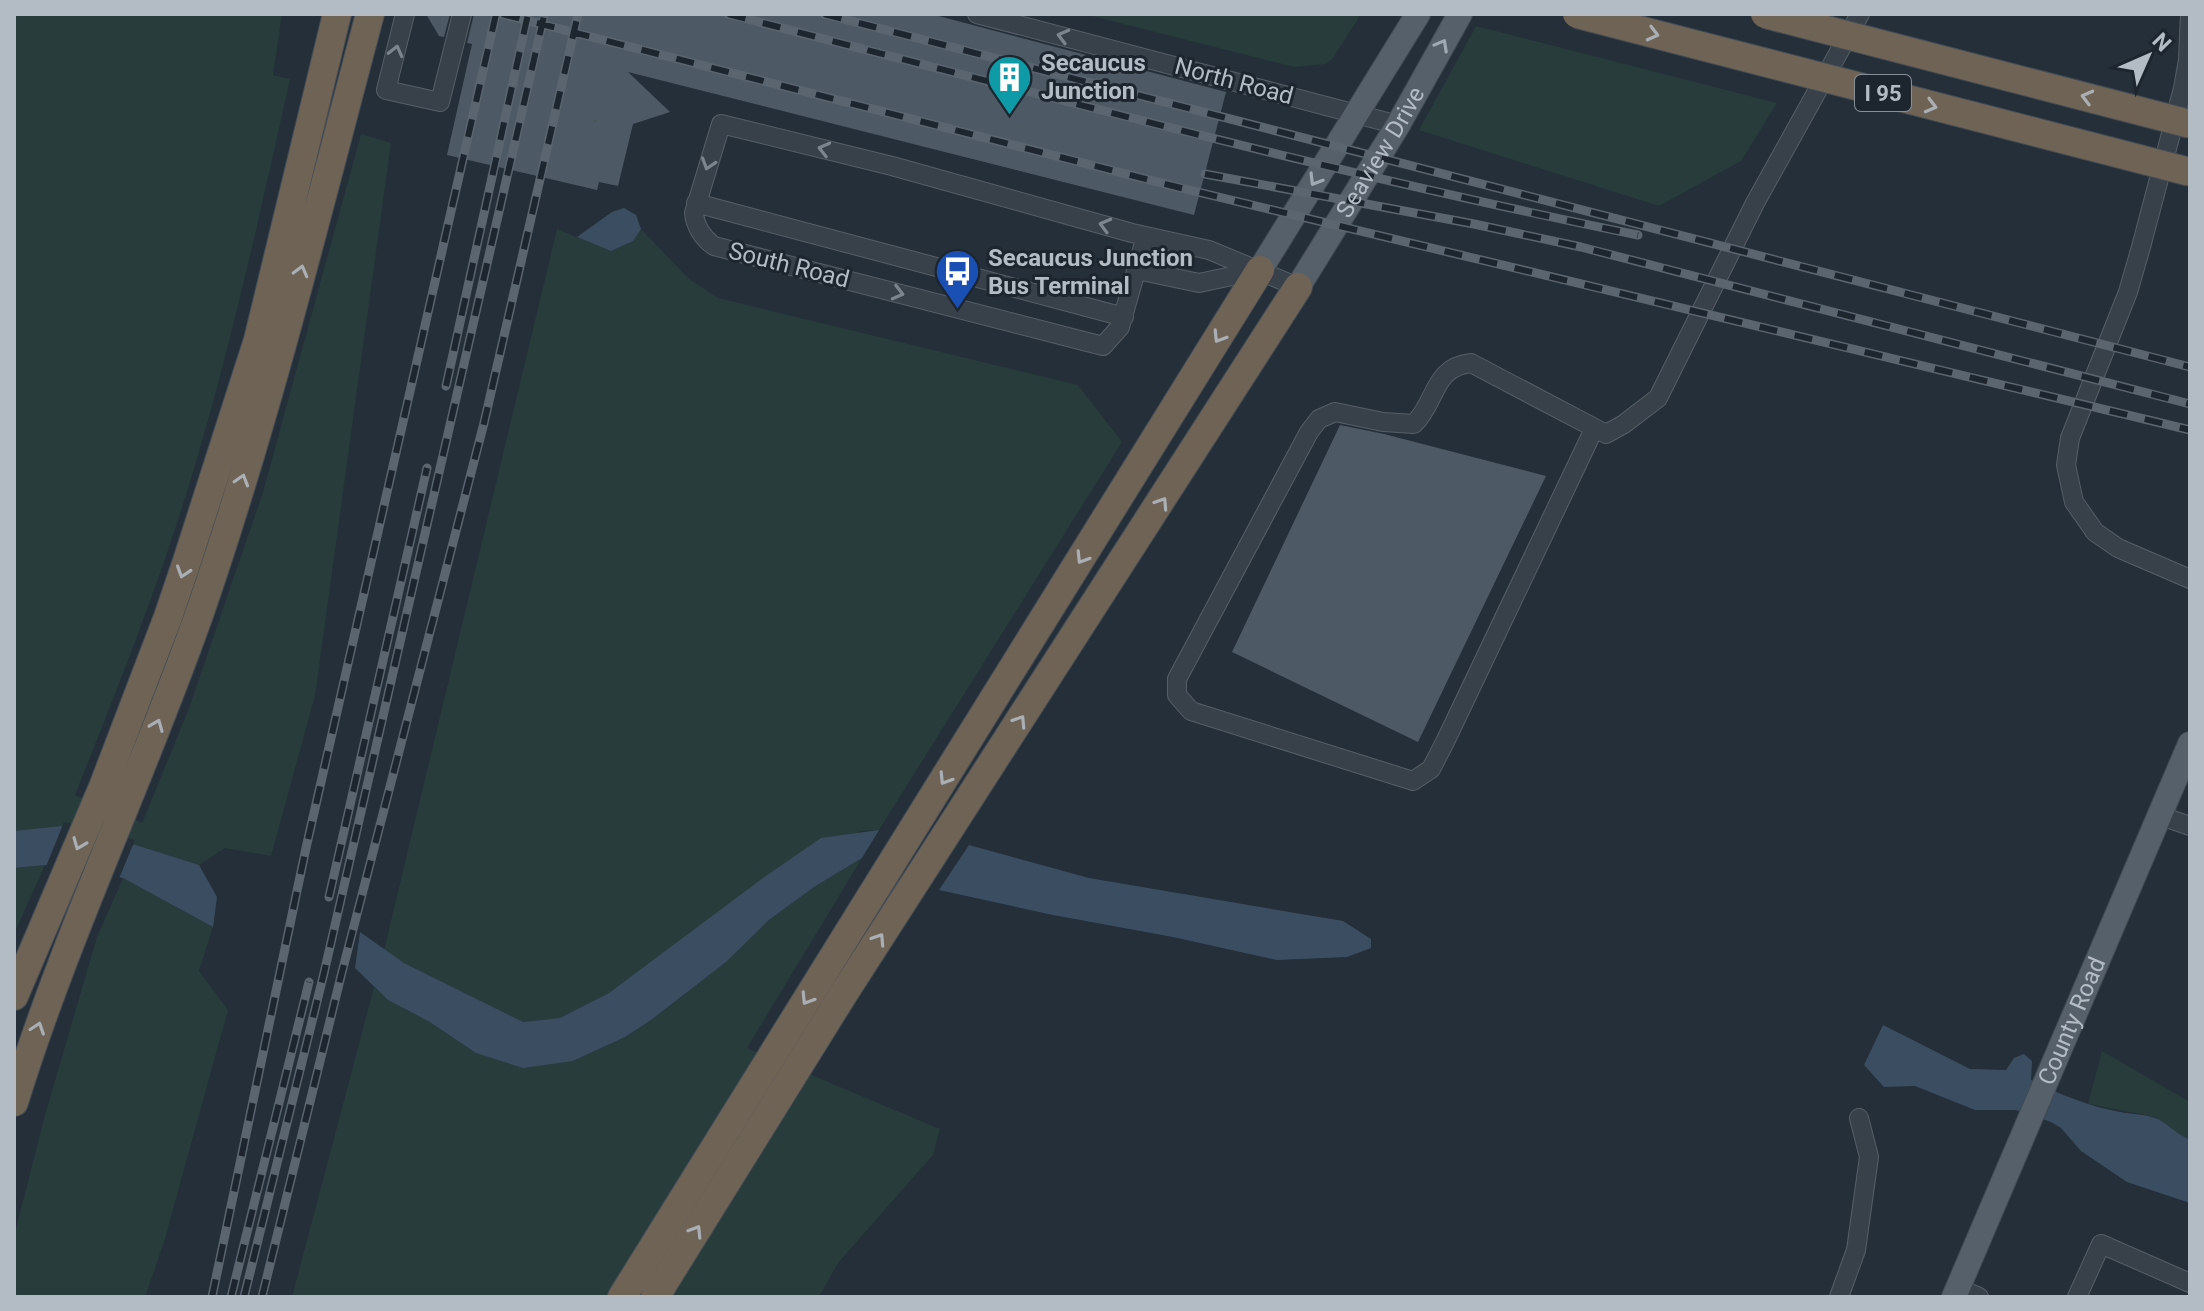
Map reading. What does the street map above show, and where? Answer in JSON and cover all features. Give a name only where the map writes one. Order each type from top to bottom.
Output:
[{"type":"highway","points":[[232,418],[321,14]]},
{"type":"highway","points":[[115,792],[258,340],[337,14]]},
{"type":"highway","points":[[14,1102],[44,1009],[69,906],[115,792],[183,657],[232,513],[370,14]]},
{"type":"highway","name":"I 95","points":[[1577,14],[2190,172]]},
{"type":"highway","name":"I 95","points":[[1765,14],[2190,124]]},
{"type":"highway","points":[[622,1297],[1260,270]]},
{"type":"highway","points":[[655,1297],[853,980],[1298,287]]},
{"type":"highway","points":[[14,996],[69,906]]},
{"type":"main road","name":"Seaview Drive","points":[[1260,270],[1418,14]]},
{"type":"main road","name":"Seaview Drive","points":[[1298,287],[1398,125],[1460,14]]},
{"type":"main road","name":"County Road","points":[[1964,1294],[2030,1122],[2161,816],[2181,789],[2190,744]]},
{"type":"lane","points":[[405,14],[386,90],[440,102],[462,14]]},
{"type":"lane","name":"North Road","points":[[977,14],[1398,125]]},
{"type":"lane","points":[[1594,429],[1445,742],[1431,769],[1413,781],[1191,711],[1177,695],[1177,679],[1309,432],[1319,419],[1335,412],[1383,422],[1414,424],[1422,416],[1445,375],[1458,365],[1471,363],[1606,434],[1658,398],[1755,203],[1860,14]]},
{"type":"lane","points":[[2190,14],[2183,88],[2141,247],[2128,292],[2070,438],[2066,465],[2074,502],[2095,532],[2118,548],[2190,579]]},
{"type":"lane","points":[[1124,317],[696,203],[721,124],[1209,250],[1298,287]]},
{"type":"lane","name":"South Road","points":[[696,203],[695,221],[703,236],[714,246],[1103,346],[1116,334],[1124,317],[1146,236]]},
{"type":"lane","points":[[1137,270],[1199,283],[1260,270]]},
{"type":"lane","points":[[2161,816],[2190,826]]},
{"type":"lane","points":[[1839,1297],[1856,1250],[1869,1157],[1859,1118]]},
{"type":"lane","points":[[2077,1297],[2101,1244],[2190,1283]]},
{"type":"green space","points":[[14,14],[282,14],[273,75],[290,79],[221,372],[168,552],[75,795],[142,823],[188,711],[263,492],[361,134],[391,143],[315,696],[271,856],[225,848],[199,865],[61,826],[14,831]]},
{"type":"green space","points":[[1084,14],[1361,14],[1326,64],[1294,67]]},
{"type":"green space","points":[[1476,26],[1777,103],[1741,161],[1659,206],[1419,130]]},
{"type":"green space","points":[[557,229],[611,251],[632,241],[641,229],[689,279],[718,298],[1078,385],[1122,442],[879,830],[860,831],[660,957],[609,993],[560,1018],[523,1022],[384,950]]},
{"type":"green space","points":[[862,858],[747,1048],[940,1129],[933,1155],[838,1263],[819,1297],[292,1297],[374,987],[393,1002],[441,1025],[573,1061],[625,1037],[651,1020],[726,962],[769,920],[814,887]]},
{"type":"green space","points":[[45,865],[14,934],[14,868]]},
{"type":"green space","points":[[123,878],[213,927],[199,971],[228,1010],[164,1242],[145,1297],[14,1297],[14,1236],[45,1115],[97,937]]},
{"type":"green space","points":[[2102,1051],[2190,1102],[2190,1139],[2180,1136],[2156,1117],[2088,1104]]},
{"type":"water","points":[[624,208],[636,215],[641,229],[633,241],[611,251],[577,237],[612,212]]},
{"type":"water","points":[[61,826],[199,865],[217,897],[213,927],[123,878],[45,865],[14,868],[14,831]]},
{"type":"water","points":[[879,830],[862,858],[814,887],[769,920],[726,962],[651,1020],[625,1037],[573,1061],[523,1068],[476,1053],[430,1022],[388,1000],[355,968],[360,932],[404,963],[523,1022],[560,1018],[609,993],[821,838]]},
{"type":"water","points":[[969,845],[1089,878],[1343,921],[1371,939],[1371,948],[1347,957],[1277,960],[939,890]]},
{"type":"water","points":[[1883,1025],[1970,1069],[2006,1070],[2014,1058],[2024,1054],[2032,1061],[2031,1080],[2041,1085],[2098,1107],[2162,1121],[2190,1139],[2190,1203],[2127,1182],[2081,1151],[2061,1128],[2051,1122],[2016,1110],[1975,1110],[1915,1086],[1884,1087],[1864,1065]]},
{"type":"pier","points":[[64,822],[135,840],[118,881],[45,869]]},
{"type":"building","points":[[426,14],[450,14],[444,37],[439,36]]},
{"type":"building","name":"Secaucus Junction","points":[[474,14],[931,14],[1226,92],[1194,215],[628,72],[670,112],[633,124],[618,186],[599,182],[597,190],[447,155],[472,44],[467,43]]},
{"type":"building","points":[[1340,425],[1546,476],[1418,742],[1232,652]]},
{"type":"railway","points":[[212,1297],[306,848],[496,14]]},
{"type":"railway","points":[[502,14],[1177,187],[2190,430]]},
{"type":"railway","points":[[446,386],[528,14]]},
{"type":"railway","points":[[262,1297],[341,976],[484,423],[578,14]]},
{"type":"railway","points":[[728,14],[1295,158],[1638,235]]},
{"type":"railway","points":[[824,14],[2190,367]]},
{"type":"railway","points":[[244,1297],[324,973],[544,16]]},
{"type":"railway","points":[[1205,174],[1581,247],[2190,404]]},
{"type":"railway","points":[[329,897],[427,468]]},
{"type":"railway","points":[[231,1297],[309,982]]},
{"type":"place","name":"Secaucus Junction","points":[[1010,116]]},
{"type":"place","name":"Secaucus Junction Bus Terminal","points":[[957,311]]}]
